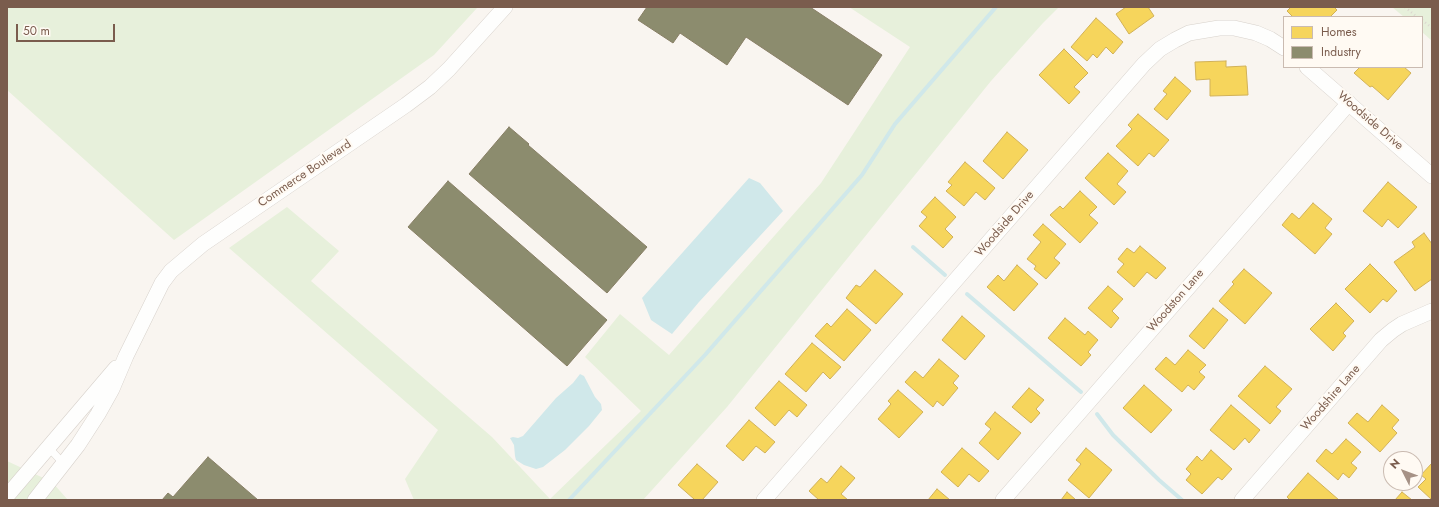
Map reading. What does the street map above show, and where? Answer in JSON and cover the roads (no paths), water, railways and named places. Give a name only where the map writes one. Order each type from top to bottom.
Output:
[{"type":"street","name":"Commerce Boulevard","points":[[126,356],[162,283],[175,267],[203,244],[430,87],[449,69],[505,7]]},
{"type":"street","name":"Woodside Drive","points":[[764,500],[1139,70],[1160,49],[1189,33],[1220,28],[1234,28],[1256,33],[1270,39],[1283,47]]},
{"type":"street","name":"Woodside Drive","points":[[1308,68],[1432,176]]},
{"type":"street","name":"Woodston Lane","points":[[1004,500],[1349,103]]},
{"type":"street","name":"Woodshire Lane","points":[[1242,500],[1381,340],[1397,327],[1432,311]]},
{"type":"street","points":[[7,496],[126,356]]},
{"type":"street","points":[[35,500],[64,464],[98,414],[112,389],[126,356]]},
{"type":"lane","points":[[48,447],[64,464]]},
{"type":"water","points":[[749,178],[760,183],[783,211],[699,302],[672,334],[651,320],[642,298]]},
{"type":"water","points":[[580,374],[584,376],[595,397],[601,404],[602,410],[589,426],[565,450],[543,467],[536,469],[524,465],[516,460],[514,445],[510,438],[518,438],[523,436],[556,398],[573,383]]},
{"type":"waterway","points":[[569,500],[705,355],[862,175],[895,124],[996,7]]},
{"type":"waterway","points":[[913,247],[945,275]]},
{"type":"waterway","points":[[967,294],[1081,392]]},
{"type":"waterway","points":[[1097,414],[1113,435],[1159,480],[1182,500]]}]
